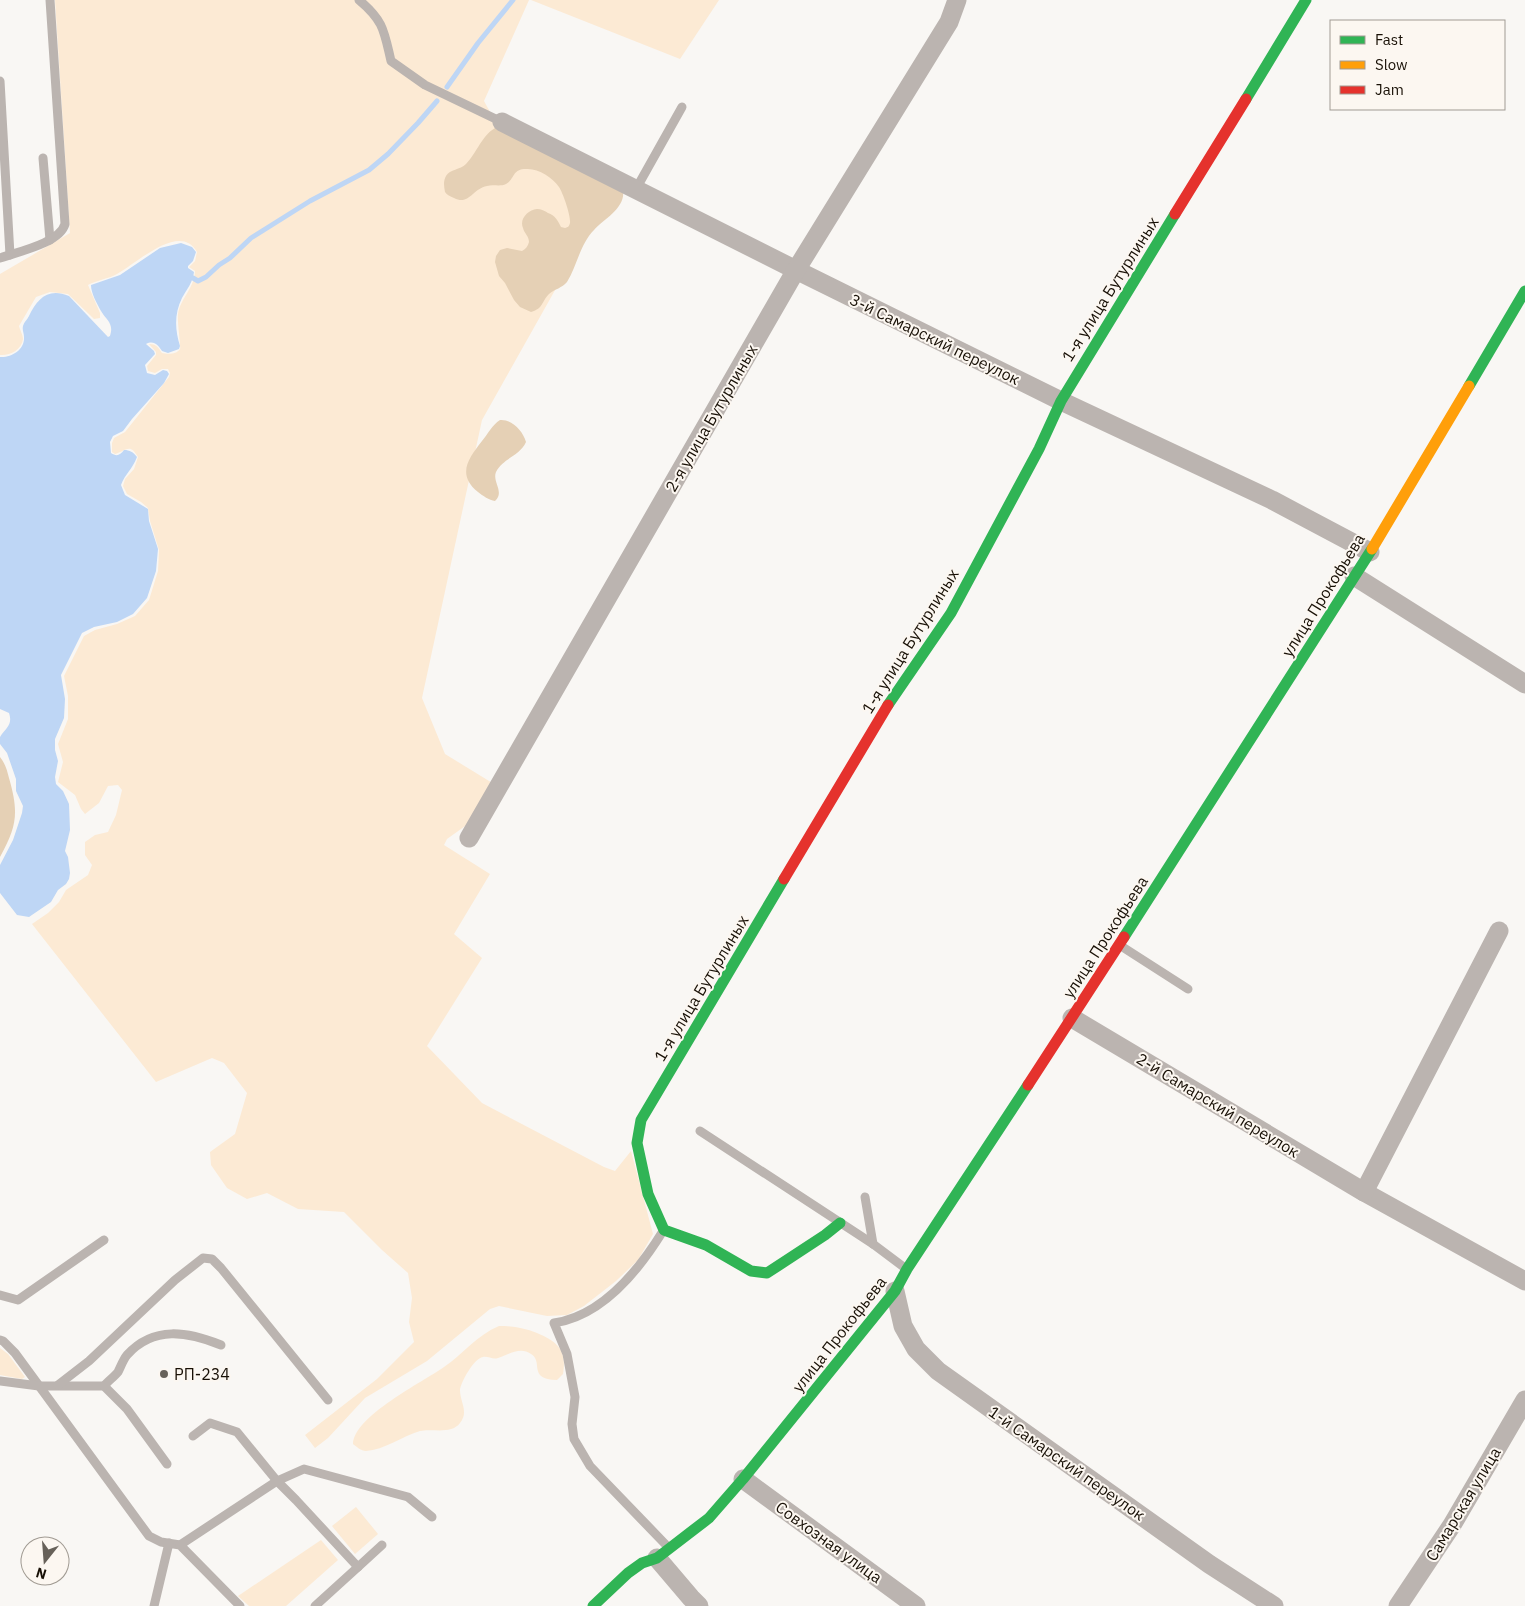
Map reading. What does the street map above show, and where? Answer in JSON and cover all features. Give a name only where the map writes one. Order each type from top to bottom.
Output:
[{"type":"street","name":"2-я улица Бутурлиных","points":[[469,838],[796,270],[949,22],[957,0]]},
{"type":"street","name":"1-я улица Бутурлиных","points":[[664,1230],[648,1194],[637,1143],[641,1120],[888,705],[951,613],[1039,450],[1061,401],[1306,0]]},
{"type":"street","name":"3-й Самарский переулок","points":[[502,122],[1061,401],[1272,500],[1370,552]]},
{"type":"street","name":"улица Прокофьева","points":[[592,1606],[628,1573],[642,1563],[664,1553],[709,1518],[744,1479],[895,1292],[907,1269],[1072,1018],[1370,552],[1525,291]]},
{"type":"street","points":[[1354,576],[1525,684]]},
{"type":"street","points":[[1364,1192],[1499,931]]},
{"type":"street","name":"2-й Самарский переулок","points":[[1072,1018],[1364,1192],[1525,1282]]},
{"type":"street","points":[[664,1230],[706,1245],[751,1271],[767,1273],[840,1224]]},
{"type":"street","name":"1-й Самарский переулок","points":[[895,1292],[903,1326],[916,1349],[938,1371],[1209,1564],[1274,1606]]},
{"type":"street","name":"Самарская улица","points":[[1398,1606],[1452,1525],[1525,1400]]},
{"type":"street","name":"Совхозная улица","points":[[744,1479],[916,1606]]},
{"type":"street","points":[[664,1553],[691,1598],[700,1606]]},
{"type":"lane","points":[[0,258],[50,240],[61,232],[65,224],[50,0]]},
{"type":"lane","points":[[359,0],[374,12],[384,30],[391,61],[426,85],[502,122]]},
{"type":"lane","points":[[0,81],[10,255]]},
{"type":"lane","points":[[636,189],[682,107]]},
{"type":"lane","points":[[43,158],[50,240]]},
{"type":"lane","points":[[1119,944],[1188,989]]},
{"type":"lane","points":[[700,1131],[873,1244],[907,1269]]},
{"type":"lane","points":[[864,1197],[873,1244]]},
{"type":"lane","points":[[664,1230],[635,1272],[597,1305],[576,1317],[554,1323],[567,1354],[576,1397],[572,1424],[574,1439],[590,1466],[664,1553]]},
{"type":"lane","points":[[0,1295],[18,1300],[104,1240]]},
{"type":"lane","points":[[58,1385],[89,1361],[175,1280],[203,1258],[212,1260],[221,1268],[328,1400]]},
{"type":"lane","points":[[104,1386],[117,1373],[127,1355],[143,1341],[168,1333],[201,1337],[221,1345]]},
{"type":"lane","points":[[0,1340],[15,1353],[150,1536],[161,1542],[180,1546],[240,1606]]},
{"type":"lane","points":[[0,1381],[39,1386],[104,1386],[127,1409],[167,1464]]},
{"type":"lane","points":[[192,1436],[210,1423],[238,1432],[277,1481],[358,1567]]},
{"type":"lane","points":[[180,1546],[277,1481],[304,1469],[408,1496],[432,1517]]},
{"type":"lane","points":[[154,1606],[169,1543]]},
{"type":"lane","points":[[314,1606],[382,1545]]},
{"type":"shaded area","points":[[55,0],[529,0],[484,101],[501,132],[608,196],[482,420],[422,698],[445,754],[494,784],[475,819],[447,839],[444,845],[490,874],[454,934],[482,958],[427,1046],[482,1103],[604,1167],[615,1171],[631,1151],[653,1234],[638,1260],[616,1281],[584,1306],[567,1315],[547,1316],[499,1306],[490,1309],[427,1361],[365,1398],[328,1438],[315,1448],[305,1435],[377,1379],[414,1342],[409,1322],[412,1298],[408,1273],[344,1212],[298,1209],[267,1193],[247,1199],[227,1188],[211,1165],[210,1152],[235,1134],[247,1093],[224,1063],[212,1058],[156,1082],[32,924],[48,913],[59,902],[66,890],[88,875],[92,865],[85,855],[85,842],[95,835],[108,832],[116,815],[122,790],[118,785],[108,786],[99,803],[85,814],[75,795],[58,782],[63,762],[58,744],[68,719],[68,696],[64,676],[84,636],[95,630],[117,624],[135,616],[149,600],[158,571],[159,550],[148,508],[127,494],[123,486],[125,479],[134,469],[138,457],[130,449],[115,454],[112,452],[112,443],[114,438],[125,432],[169,377],[168,369],[162,369],[155,373],[148,371],[147,366],[156,355],[156,352],[149,344],[155,345],[162,353],[174,353],[180,349],[178,314],[193,282],[195,271],[189,267],[195,261],[197,252],[189,244],[180,241],[169,243],[146,254],[117,274],[88,285],[100,313],[100,318],[94,319],[68,294],[50,292],[36,297],[19,326],[23,336],[22,343],[18,349],[11,353],[0,355],[0,274],[70,233]]},
{"type":"shaded area","points":[[531,0],[719,0],[680,59]]},
{"type":"shaded area","points":[[497,127],[623,190],[623,196],[618,208],[594,230],[585,242],[567,282],[549,294],[540,307],[531,312],[520,307],[499,276],[495,262],[496,256],[500,250],[507,248],[522,251],[527,247],[529,240],[522,221],[528,213],[534,210],[541,210],[553,215],[561,227],[569,226],[568,210],[559,187],[544,174],[531,169],[521,169],[506,184],[489,185],[478,190],[467,199],[459,200],[450,196],[445,190],[444,180],[446,176],[466,164],[487,134]]},
{"type":"shaded area","points":[[500,420],[509,421],[516,426],[526,442],[520,451],[503,463],[496,472],[495,476],[499,494],[495,501],[486,498],[471,485],[466,472],[469,460],[492,427]]},
{"type":"shaded area","points":[[0,757],[5,764],[12,790],[15,819],[10,836],[0,857]]},
{"type":"shaded area","points":[[499,1326],[528,1330],[556,1344],[564,1359],[563,1374],[557,1380],[542,1377],[539,1373],[535,1357],[523,1351],[496,1358],[479,1358],[465,1376],[461,1386],[460,1394],[464,1415],[456,1427],[447,1430],[420,1431],[387,1446],[373,1450],[362,1450],[353,1444],[356,1433],[377,1411],[444,1367],[484,1334]]},
{"type":"shaded area","points":[[0,1348],[8,1354],[25,1377],[22,1379],[0,1375]]},
{"type":"shaded area","points":[[356,1507],[378,1534],[355,1554],[332,1526]]},
{"type":"shaded area","points":[[321,1540],[338,1560],[286,1606],[249,1606],[238,1596]]},
{"type":"water","points":[[181,243],[192,247],[196,252],[193,261],[188,266],[194,272],[192,279],[179,304],[176,328],[179,349],[168,353],[162,351],[154,343],[146,344],[155,354],[145,365],[147,373],[155,375],[163,370],[169,374],[164,383],[123,431],[113,436],[110,442],[111,453],[118,455],[126,450],[137,457],[121,485],[125,495],[148,509],[149,521],[158,549],[156,571],[147,598],[133,614],[117,622],[94,627],[82,633],[61,675],[65,699],[64,718],[55,739],[58,761],[55,777],[56,784],[63,791],[69,804],[70,830],[65,851],[68,857],[69,879],[58,890],[51,902],[29,917],[17,915],[0,893],[0,865],[13,840],[23,806],[16,791],[16,779],[7,753],[0,744],[0,737],[8,726],[10,717],[9,713],[0,709],[0,357],[13,355],[20,349],[24,342],[24,323],[36,304],[49,294],[55,293],[69,296],[108,337],[110,336],[111,328],[109,322],[96,302],[91,285],[120,275],[160,248]]},
{"type":"waterway","points":[[447,87],[478,43],[513,0]]},
{"type":"waterway","points":[[193,278],[198,281],[206,277],[251,238],[310,201],[369,170],[388,154],[437,101]]},
{"type":"traffic: fast","points":[[1246,99],[1306,0]]},
{"type":"traffic: fast","points":[[888,705],[951,613],[1039,449],[1061,401],[1175,214]]},
{"type":"traffic: fast","points":[[1469,386],[1525,291]]},
{"type":"traffic: fast","points":[[1124,937],[1372,549]]},
{"type":"traffic: fast","points":[[784,879],[641,1120],[637,1143],[648,1194],[664,1230],[706,1245],[751,1271],[767,1273],[840,1223]]},
{"type":"traffic: fast","points":[[593,1606],[628,1573],[642,1563],[657,1558],[709,1518],[743,1479],[895,1291],[907,1269],[1028,1085]]},
{"type":"traffic: slow","points":[[1372,549],[1469,386]]},
{"type":"traffic: jam","points":[[1175,214],[1246,99]]},
{"type":"traffic: jam","points":[[784,879],[888,705]]},
{"type":"traffic: jam","points":[[1028,1085],[1124,937]]},
{"type":"place","name":"РП-234","points":[[164,1374]]}]
